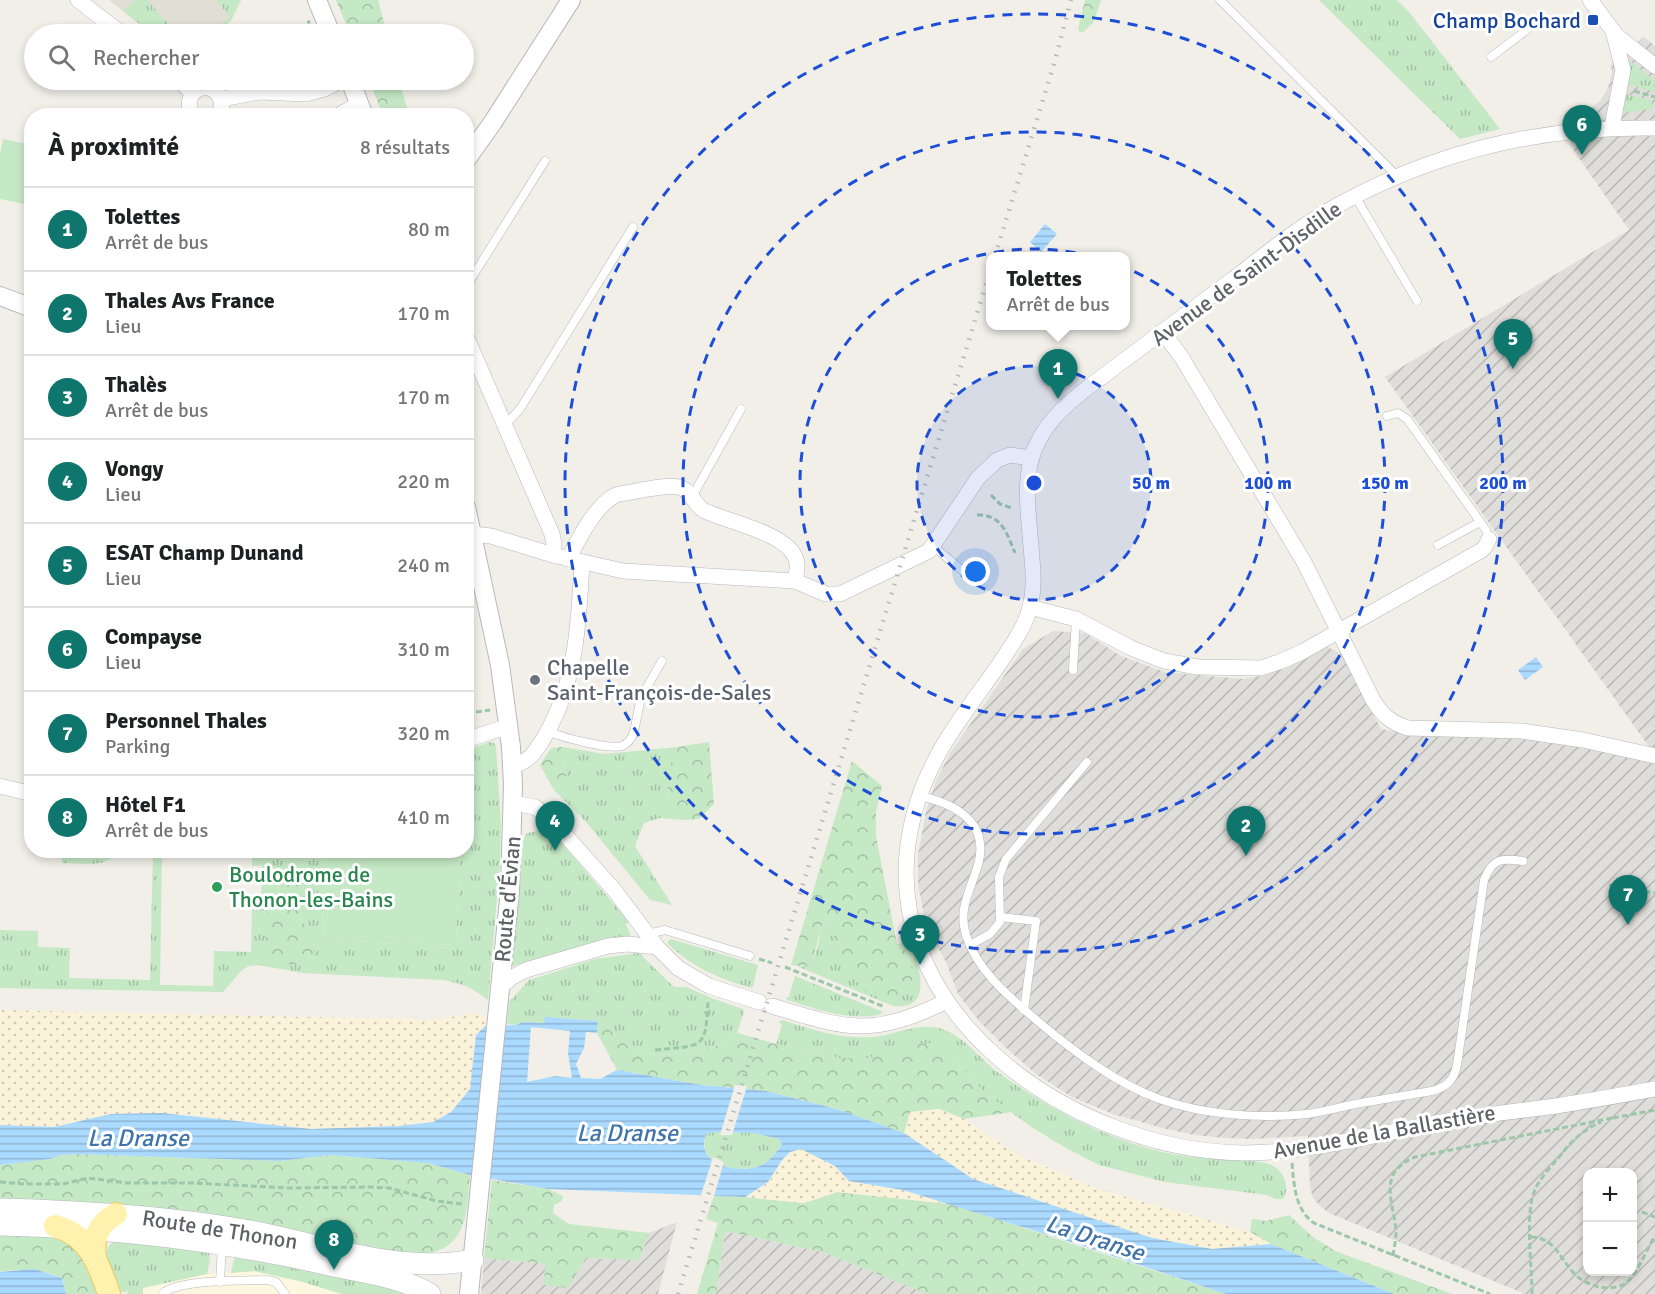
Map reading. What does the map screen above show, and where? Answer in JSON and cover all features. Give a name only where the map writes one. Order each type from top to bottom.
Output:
[{"type":"main road","name":"Route de Thonon","points":[[0,1209],[108,1221],[210,1225],[280,1237],[402,1263],[430,1265],[473,1260]]},
{"type":"main road","name":"Route de Thonon","points":[[0,1225],[55,1226],[108,1221],[280,1253],[402,1281],[430,1294]]},
{"type":"main road","points":[[95,1259],[94,1241],[108,1221]]},
{"type":"main road","points":[[55,1226],[75,1234],[84,1241],[95,1259],[109,1294]]},
{"type":"street","points":[[78,0],[109,24]]},
{"type":"street","points":[[317,0],[327,24]]},
{"type":"street","points":[[474,149],[571,0]]},
{"type":"street","points":[[1590,0],[1613,31],[1655,66]]},
{"type":"street","points":[[1613,31],[1623,70],[1612,127],[1655,117]]},
{"type":"street","points":[[189,90],[192,93]]},
{"type":"street","points":[[189,108],[188,104],[192,93],[197,90]]},
{"type":"street","points":[[212,90],[219,94],[221,108]]},
{"type":"street","points":[[221,99],[260,92],[306,94],[320,90]]},
{"type":"street","points":[[354,90],[361,108]]},
{"type":"street","name":"Avenue de Saint-Disdille","points":[[920,795],[926,777],[944,742],[1015,640],[1030,607],[1034,582],[1027,488],[1031,458],[1045,428],[1060,410],[1297,231],[1355,196],[1397,176],[1479,147],[1554,133],[1612,127],[1655,128]]},
{"type":"street","points":[[0,296],[24,305]]},
{"type":"street","points":[[1163,332],[1182,358],[1299,553],[1378,710],[1385,717],[1399,725],[1419,729],[1530,732],[1583,740],[1655,756]]},
{"type":"street","points":[[474,354],[554,539],[568,559],[577,629],[567,687],[558,712],[532,757],[512,766]]},
{"type":"street","points":[[474,523],[491,536],[568,559],[636,572],[795,581],[826,594],[840,594],[925,555],[972,486],[985,471],[1005,456],[1031,458]]},
{"type":"street","points":[[568,559],[586,528],[606,501],[615,495],[672,486],[683,489],[700,508],[737,524],[763,531],[789,549],[794,554],[798,565],[795,581]]},
{"type":"street","points":[[1030,607],[1076,619],[1147,655],[1181,665],[1216,668],[1270,666],[1339,632],[1482,550],[1489,539]]},
{"type":"street","name":"Route d'Évian","points":[[469,1294],[498,1008],[505,983],[513,803],[509,726],[500,665],[474,543]]},
{"type":"street","points":[[474,737],[509,726]]},
{"type":"street","points":[[0,786],[24,792]]},
{"type":"street","name":"Avenue de la Ballastière","points":[[920,795],[908,845],[907,892],[919,941],[936,982],[947,1001],[978,1039],[1015,1072],[1056,1099],[1099,1122],[1145,1138],[1193,1148],[1242,1153],[1291,1150],[1488,1113],[1550,1107],[1655,1089]]},
{"type":"street","points":[[513,803],[535,807],[551,819],[615,891],[642,939],[657,947],[678,968],[709,986],[823,1022],[850,1027],[878,1026],[905,1019],[947,1001]]},
{"type":"street","points":[[505,983],[526,970],[608,946],[642,939]]},
{"type":"lane","points":[[1220,0],[1397,176]]},
{"type":"lane","points":[[1491,57],[1527,29]]},
{"type":"lane","points":[[474,274],[545,161]]},
{"type":"lane","points":[[1355,196],[1417,301]]},
{"type":"lane","points":[[505,425],[520,409],[633,227]]},
{"type":"lane","points":[[692,497],[741,409]]},
{"type":"lane","points":[[1387,416],[1398,413],[1407,419],[1486,530],[1489,539]]},
{"type":"lane","points":[[1438,546],[1480,522]]},
{"type":"lane","points":[[933,546],[963,571]]},
{"type":"lane","points":[[1073,670],[1076,619]]},
{"type":"lane","points":[[548,731],[566,738],[614,746],[625,745],[633,737],[641,697],[662,661]]},
{"type":"lane","points":[[970,945],[994,931],[1000,916],[999,877],[1006,859],[1087,762]]},
{"type":"lane","points":[[920,795],[960,810],[977,833],[980,843],[979,861],[967,892],[963,917],[966,937],[990,977],[1024,1010],[1074,1050],[1149,1094],[1187,1107],[1257,1114],[1307,1114],[1438,1090],[1449,1083],[1456,1072],[1484,880],[1491,866],[1497,861],[1504,859],[1523,861]]},
{"type":"lane","points":[[1000,916],[1036,921],[1024,1010]]},
{"type":"lane","points":[[642,939],[659,930],[672,931],[750,956]]},
{"type":"lane","points":[[210,1225],[218,1230],[222,1244],[220,1282]]},
{"type":"lane","points":[[163,1293],[193,1284],[272,1280],[285,1294]]},
{"type":"path","points":[[1626,89],[1655,97]]},
{"type":"path","points":[[991,495],[1000,504],[1012,508]]},
{"type":"path","points":[[977,515],[989,516],[999,521],[1015,553]]},
{"type":"path","points":[[1609,885],[1655,893]]},
{"type":"path","points":[[785,967],[885,1007],[905,1019]]},
{"type":"path","points":[[656,1050],[688,1047],[703,1039],[707,1027],[709,986]]},
{"type":"path","points":[[1393,1256],[1396,1233],[1389,1185],[1394,1173],[1403,1163],[1415,1157],[1655,1110]]},
{"type":"path","points":[[1532,1294],[1531,1201],[1539,1181],[1583,1130],[1612,1118]]},
{"type":"path","points":[[1291,1150],[1297,1199],[1308,1219],[1321,1227],[1490,1294]]},
{"type":"path","points":[[0,1182],[63,1184],[88,1178],[127,1184],[192,1183],[290,1188],[369,1187],[389,1188],[450,1203],[479,1201]]},
{"type":"path","points":[[1642,1212],[1655,1217]]},
{"type":"path","points":[[1531,1236],[1550,1242],[1557,1248],[1578,1277],[1595,1286],[1611,1288],[1626,1283],[1632,1276],[1655,1235]]},
{"type":"shaded area","points":[[109,0],[241,0],[227,24],[139,24]]},
{"type":"shaded area","points":[[1644,37],[1655,46],[1655,1294],[1525,1294],[1329,1213],[1313,1198],[1310,1188],[1308,1136],[1223,1138],[1166,1129],[1113,1114],[1072,1097],[1036,1074],[979,1021],[958,994],[946,962],[934,941],[930,939],[918,884],[918,855],[926,811],[936,781],[950,753],[1023,649],[1053,631],[1085,633],[1121,656],[1165,672],[1243,679],[1264,675],[1326,646],[1343,655],[1381,729],[1421,736],[1532,737],[1643,758],[1647,744],[1385,377],[1629,230],[1570,145],[1593,106],[1600,101],[1608,88],[1612,72],[1611,64]]},
{"type":"shaded area","points":[[677,1222],[658,1294],[481,1294],[484,1258],[546,1264],[586,1258],[639,1260],[649,1233]]},
{"type":"shaded area","points":[[725,1231],[823,1252],[927,1294],[716,1294]]},
{"type":"shaded area","points":[[254,1271],[342,1294],[128,1294],[128,1291],[207,1274]]},
{"type":"green space","points":[[135,0],[147,0],[168,24],[139,24],[123,11]]},
{"type":"green space","points":[[216,0],[241,0],[232,19],[227,24],[222,24],[230,17]]},
{"type":"green space","points":[[336,0],[378,0],[384,24],[346,24]]},
{"type":"green space","points":[[1085,0],[1101,0],[1093,23],[1082,33],[1078,30]]},
{"type":"green space","points":[[1319,0],[1397,0],[1409,12],[1500,129],[1460,139]]},
{"type":"green space","points":[[1629,60],[1655,81],[1654,92],[1627,84],[1627,61]]},
{"type":"green space","points":[[373,90],[402,90],[407,108],[380,108]]},
{"type":"green space","points":[[1625,94],[1651,100],[1653,109],[1622,113]]},
{"type":"green space","points":[[3,139],[24,144],[24,204],[0,199],[0,155]]},
{"type":"green space","points":[[490,742],[496,746],[501,825],[500,864],[488,1000],[467,987],[443,980],[303,973],[258,965],[242,970],[223,992],[0,988],[0,930],[38,931],[38,947],[70,948],[69,978],[150,980],[153,858],[162,858],[160,985],[213,986],[214,951],[251,952],[252,909],[261,909],[262,866],[252,866],[252,858],[325,858],[322,940],[456,945],[460,858],[474,858],[474,748]]},
{"type":"green space","points":[[709,742],[714,804],[699,819],[682,820],[667,811],[668,771],[677,747]]},
{"type":"green space","points":[[562,747],[605,754],[677,747],[668,772],[667,811],[682,820],[660,818],[644,823],[635,846],[672,905],[650,900],[587,823],[554,790],[567,776]]},
{"type":"green space","points":[[562,747],[567,776],[554,790],[540,765],[551,748]]},
{"type":"green space","points":[[852,761],[882,786],[876,812],[876,836],[897,944],[902,943],[913,974],[909,988],[897,996],[874,995],[861,987],[845,961],[828,924],[822,925],[812,962],[806,967],[791,965]]},
{"type":"green space","points":[[537,831],[551,834],[560,841],[629,922],[626,924],[631,937],[600,941],[513,966],[511,962],[523,840],[527,833]]},
{"type":"green space","points":[[62,858],[111,858],[101,863],[62,863]]},
{"type":"green space","points":[[325,858],[460,858],[456,945],[322,940]]},
{"type":"green space","points":[[283,873],[308,880],[302,919],[314,947],[314,957],[302,964],[283,963],[265,953],[269,877]]},
{"type":"green space","points":[[828,924],[845,959],[867,991],[911,965],[902,943],[910,941],[917,961],[921,984],[915,1001],[906,1006],[893,1006],[799,967],[810,963],[814,958],[822,925]]},
{"type":"green space","points":[[671,939],[758,965],[753,986],[751,988],[728,980],[697,966],[668,944],[667,942]]},
{"type":"green space","points":[[639,953],[674,987],[686,987],[743,1009],[737,1033],[718,1046],[659,1055],[635,1051],[598,1021],[545,1017],[545,1023],[507,1024],[509,1002],[529,980],[595,959]]},
{"type":"green space","points":[[795,976],[881,1011],[882,1014],[846,1015],[787,1000],[786,997],[789,997]]},
{"type":"green space","points":[[782,1020],[825,1033],[859,1037],[879,1036],[924,1027],[942,1029],[958,1037],[992,1068],[1018,1086],[1075,1120],[1158,1151],[1197,1158],[1256,1161],[1269,1164],[1279,1170],[1284,1177],[1285,1195],[1283,1199],[1275,1199],[1267,1195],[1165,1182],[1099,1165],[1030,1126],[986,1094],[948,1053],[885,1054],[868,1058],[840,1058],[776,1044],[782,1025],[779,1022]]},
{"type":"green space","points":[[598,1021],[635,1051],[659,1055],[718,1046],[737,1033],[840,1058],[868,1058],[910,1045],[931,1043],[948,1053],[986,1094],[1012,1112],[964,1119],[939,1109],[911,1112],[904,1133],[840,1110],[766,1091],[701,1085],[617,1070],[597,1033]]},
{"type":"green space","points":[[715,1132],[753,1133],[779,1139],[782,1144],[762,1165],[753,1168],[732,1168],[713,1161],[707,1154],[704,1145],[706,1134]]},
{"type":"green space","points":[[80,1154],[280,1161],[330,1155],[428,1163],[470,1175],[468,1202],[462,1227],[456,1237],[448,1245],[436,1251],[421,1254],[0,1202],[0,1165]]},
{"type":"green space","points":[[492,1180],[548,1189],[563,1196],[562,1201],[554,1205],[553,1213],[569,1224],[649,1233],[639,1260],[586,1258],[568,1288],[544,1285],[545,1264],[484,1258]]},
{"type":"green space","points":[[837,1192],[950,1204],[1226,1294],[927,1294],[823,1252],[725,1231],[716,1294],[697,1294],[718,1223],[706,1219],[714,1196],[804,1203]]},
{"type":"green space","points":[[1289,1215],[1313,1237],[1335,1251],[1452,1294],[1394,1294],[1271,1244],[1250,1232],[1252,1219],[1266,1221]]},
{"type":"green space","points":[[0,1232],[39,1233],[64,1240],[81,1258],[98,1294],[66,1294],[63,1281],[43,1272],[14,1270],[0,1272]]},
{"type":"green space","points":[[114,1241],[208,1248],[210,1259],[207,1274],[143,1288],[143,1294],[128,1294],[127,1291],[117,1293],[108,1273],[105,1259]]},
{"type":"green space","points":[[235,1255],[389,1285],[407,1294],[342,1294],[254,1271],[231,1273]]},
{"type":"sand","points":[[0,1010],[437,1020],[472,1013],[507,1024],[476,1035],[470,1089],[451,1112],[433,1122],[399,1126],[311,1129],[162,1113],[111,1114],[54,1127],[0,1125]]},
{"type":"sand","points":[[939,1109],[964,1119],[1018,1155],[1098,1189],[1250,1232],[1271,1244],[1212,1249],[1152,1238],[973,1179],[904,1133],[910,1112]]},
{"type":"sand","points":[[801,1149],[835,1166],[849,1181],[903,1190],[950,1204],[837,1192],[804,1203],[745,1197],[767,1183],[788,1155]]},
{"type":"water","points":[[1045,224],[1057,234],[1041,252],[1030,242]]},
{"type":"water","points":[[1536,657],[1543,667],[1525,680],[1518,670]]},
{"type":"water","name":"La Dranse","points":[[545,1017],[598,1021],[597,1033],[586,1032],[584,1048],[576,1064],[581,1078],[600,1079],[617,1070],[701,1085],[766,1091],[840,1110],[904,1133],[973,1179],[1152,1238],[1212,1249],[1271,1244],[1394,1294],[1226,1294],[1074,1243],[903,1190],[849,1181],[835,1166],[801,1149],[790,1152],[768,1182],[745,1197],[548,1189],[470,1175],[428,1163],[330,1155],[280,1161],[80,1154],[0,1165],[0,1125],[54,1127],[111,1114],[162,1113],[311,1129],[399,1126],[433,1122],[451,1112],[470,1089],[476,1035],[485,1026],[517,1025],[522,1022],[544,1023]],"holes":[[[531,1027],[570,1031],[568,1053],[572,1078],[555,1076],[527,1082]],[[715,1132],[753,1133],[779,1139],[782,1144],[762,1165],[753,1168],[731,1168],[713,1161],[707,1154],[704,1145],[706,1134]]]},
{"type":"water","points":[[34,1269],[62,1278],[66,1294],[0,1294],[0,1272]]},
{"type":"pier","points":[[735,1085],[747,1086],[732,1135],[720,1135]]},
{"type":"pier","points":[[713,1157],[724,1162],[714,1196],[713,1199],[700,1198]]},
{"type":"railway","points":[[996,252],[1054,64],[1071,0]]},
{"type":"railway","points":[[678,1294],[986,284]]},
{"type":"place","name":"Champ Bochard","points":[[1593,20]]},
{"type":"place","name":"Compayse","points":[[1582,155]]},
{"type":"place","name":"ESAT Champ Dunand","points":[[1513,369]]},
{"type":"place","name":"Tolettes","points":[[1058,399]]},
{"type":"place","name":"Chapelle Saint-François-de-Sales","points":[[535,680]]},
{"type":"place","name":"Vongy","points":[[555,851]]},
{"type":"place","name":"Thales Avs France","points":[[1246,856]]},
{"type":"place","name":"Boulodrome de Thonon-les-Bains","points":[[217,887]]},
{"type":"place","name":"Personnel Thales","points":[[1628,925]]},
{"type":"place","name":"Thalès","points":[[920,965]]},
{"type":"place","name":"Hôtel F1","points":[[334,1270]]}]
